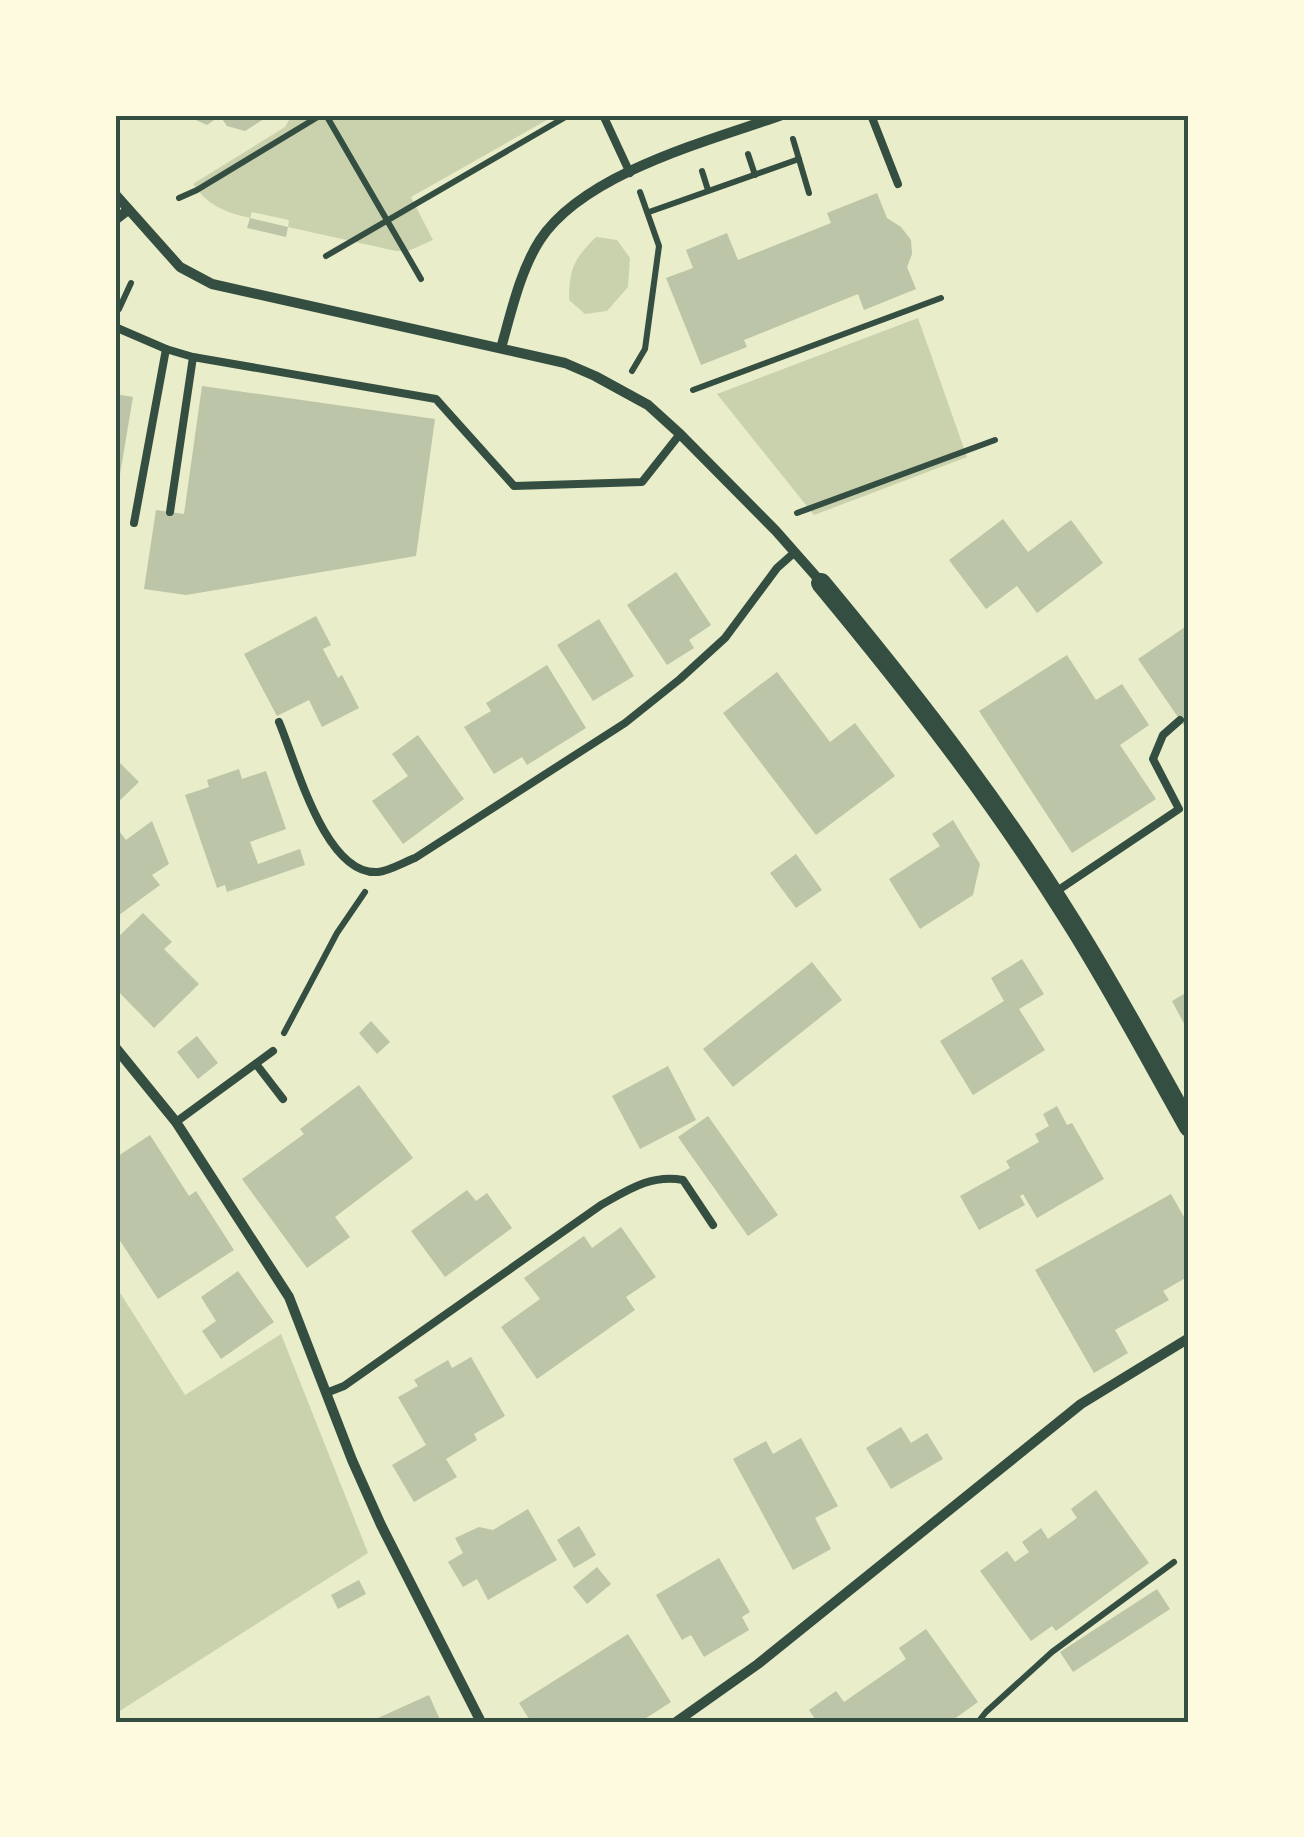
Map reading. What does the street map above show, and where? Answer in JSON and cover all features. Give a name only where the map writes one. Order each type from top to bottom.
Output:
[{"type":"main road","points":[[821,583],[962,762],[1053,894],[1186,1112]]},
{"type":"street","points":[[501,348],[539,242],[573,202],[630,173],[782,115]]},
{"type":"street","points":[[115,194],[180,267],[212,284],[564,363],[648,405],[821,583]]},
{"type":"street","points":[[115,220],[128,210]]},
{"type":"street","points":[[115,1047],[176,1122],[290,1297],[381,1525],[481,1722]]},
{"type":"street","points":[[676,1722],[758,1664],[1081,1404],[1189,1338]]},
{"type":"lane","points":[[602,115],[630,173]]},
{"type":"lane","points":[[871,115],[898,184]]},
{"type":"lane","points":[[115,327],[194,357],[436,399],[514,486],[642,482],[680,434]]},
{"type":"lane","points":[[134,523],[166,349]]},
{"type":"lane","points":[[170,512],[194,357]]},
{"type":"lane","points":[[279,722],[328,841],[349,866],[378,872],[415,858],[624,723],[725,638],[778,568],[795,552]]},
{"type":"lane","points":[[1053,894],[1179,809],[1153,759],[1163,736],[1180,720]]},
{"type":"lane","points":[[176,1122],[273,1050]]},
{"type":"lane","points":[[256,1064],[283,1100]]},
{"type":"lane","points":[[326,1393],[358,1377],[601,1205],[634,1186],[662,1176],[682,1180],[713,1225]]},
{"type":"path","points":[[178,198],[324,115],[422,279]]},
{"type":"path","points":[[326,256],[569,115]]},
{"type":"path","points":[[793,139],[810,192]]},
{"type":"path","points":[[748,154],[755,175]]},
{"type":"path","points":[[649,212],[800,160]]},
{"type":"path","points":[[702,171],[708,190]]},
{"type":"path","points":[[642,198],[659,246],[646,349]]},
{"type":"path","points":[[115,318],[131,283]]},
{"type":"path","points":[[693,390],[941,298]]},
{"type":"path","points":[[797,513],[995,440]]},
{"type":"path","points":[[273,1050],[338,933],[378,872]]},
{"type":"path","points":[[978,1722],[1052,1652],[1174,1562]]},
{"type":"green space","points":[[292,115],[554,116],[411,197],[433,240],[408,251],[396,251],[288,227],[289,220],[252,212],[250,218],[233,213],[211,203],[193,184],[285,127]]},
{"type":"green space","points":[[596,237],[617,240],[630,258],[628,287],[607,311],[585,314],[569,300],[570,280],[578,258]]},
{"type":"green space","points":[[918,318],[967,457],[814,515],[717,394]]},
{"type":"green space","points":[[115,1285],[185,1395],[281,1334],[368,1553],[115,1714]]},
{"type":"building","points":[[185,115],[265,115],[245,131],[227,126],[220,116],[207,125]]},
{"type":"building","points":[[877,193],[887,218],[911,240],[912,254],[907,267],[916,289],[864,310],[858,294],[744,340],[747,347],[701,365],[666,278],[693,268],[686,250],[727,233],[738,260],[831,223],[827,213]]},
{"type":"building","points":[[250,218],[288,227],[286,237],[247,228]]},
{"type":"building","points":[[202,386],[435,419],[416,556],[186,595],[144,589],[156,510],[184,514]]},
{"type":"building","points":[[115,394],[133,397],[117,492],[115,492]]},
{"type":"building","points":[[1003,519],[1028,552],[1071,520],[1103,563],[1037,613],[1017,586],[986,609],[949,560]]},
{"type":"building","points":[[676,572],[711,625],[689,640],[694,648],[667,665],[627,605]]},
{"type":"building","points":[[316,616],[331,645],[323,649],[359,708],[322,727],[309,700],[277,716],[244,654]]},
{"type":"building","points":[[599,619],[634,676],[593,701],[557,645]]},
{"type":"building","points":[[1185,627],[1189,633],[1189,733],[1138,659]]},
{"type":"building","points":[[1067,655],[1096,700],[1122,684],[1149,725],[1120,745],[1156,799],[1072,853],[979,711]]},
{"type":"building","points":[[547,665],[586,728],[527,765],[522,757],[494,774],[464,727],[491,711],[486,703]]},
{"type":"building","points":[[777,672],[830,742],[855,723],[895,776],[816,835],[723,713]]},
{"type":"building","points":[[418,735],[464,799],[403,844],[372,801],[408,776],[392,754]]},
{"type":"building","points":[[115,758],[139,782],[115,805]]},
{"type":"building","points":[[239,769],[242,779],[266,771],[286,829],[250,842],[258,864],[300,849],[305,865],[227,892],[225,885],[217,888],[185,795],[209,787],[207,780]]},
{"type":"building","points":[[953,820],[980,864],[973,895],[920,929],[889,879],[940,846],[932,834]]},
{"type":"building","points":[[152,821],[169,864],[152,875],[160,885],[115,918],[115,830],[126,840]]},
{"type":"building","points":[[796,854],[822,890],[796,908],[770,873]]},
{"type":"building","points":[[143,913],[172,942],[164,949],[199,984],[154,1028],[115,988],[115,940]]},
{"type":"building","points":[[1022,959],[1044,994],[1019,1009],[1045,1050],[973,1095],[940,1041],[1004,1001],[991,978]]},
{"type":"building","points":[[812,962],[842,1000],[733,1087],[703,1049]]},
{"type":"building","points":[[1189,991],[1189,1033],[1172,1001]]},
{"type":"building","points":[[371,1021],[390,1042],[377,1054],[359,1033]]},
{"type":"building","points":[[197,1036],[218,1063],[198,1079],[177,1052]]},
{"type":"building","points":[[668,1066],[696,1120],[640,1149],[612,1096]]},
{"type":"building","points":[[359,1085],[413,1158],[335,1217],[350,1237],[307,1268],[242,1179],[304,1134],[300,1129]]},
{"type":"building","points":[[1057,1106],[1067,1125],[1072,1123],[1104,1179],[1037,1218],[1023,1194],[1020,1196],[1025,1205],[979,1230],[960,1196],[1010,1168],[1006,1161],[1039,1142],[1035,1134],[1049,1126],[1043,1114]]},
{"type":"building","points":[[708,1116],[778,1215],[748,1236],[678,1137]]},
{"type":"building","points":[[150,1135],[189,1196],[196,1191],[234,1250],[158,1299],[115,1233],[115,1158]]},
{"type":"building","points":[[467,1190],[476,1201],[487,1193],[512,1228],[445,1277],[411,1231]]},
{"type":"building","points":[[1171,1194],[1189,1226],[1189,1276],[1163,1291],[1169,1300],[1115,1330],[1128,1353],[1094,1373],[1035,1270]]},
{"type":"building","points":[[621,1227],[656,1277],[626,1297],[635,1310],[537,1379],[501,1327],[540,1299],[524,1278],[584,1236],[592,1248]]},
{"type":"building","points":[[238,1271],[274,1322],[221,1359],[202,1331],[216,1321],[201,1297]]},
{"type":"building","points":[[471,1357],[505,1416],[474,1434],[477,1440],[446,1459],[457,1477],[414,1502],[392,1465],[426,1445],[398,1397],[418,1386],[414,1380],[448,1360],[452,1368]]},
{"type":"building","points":[[901,1427],[911,1443],[927,1433],[943,1459],[891,1489],[866,1448]]},
{"type":"building","points":[[801,1438],[838,1506],[815,1518],[831,1549],[793,1570],[733,1459],[766,1441],[773,1454]]},
{"type":"building","points":[[1096,1490],[1149,1563],[1056,1631],[1052,1626],[1031,1641],[980,1571],[1007,1551],[1015,1562],[1029,1552],[1022,1542],[1041,1528],[1048,1539],[1077,1518],[1071,1509]]},
{"type":"building","points":[[528,1509],[557,1560],[488,1600],[477,1579],[463,1587],[448,1562],[463,1553],[455,1538],[479,1527],[493,1530]]},
{"type":"building","points":[[579,1526],[596,1555],[574,1568],[557,1540]]},
{"type":"building","points":[[719,1558],[750,1612],[742,1617],[749,1630],[704,1657],[691,1635],[682,1640],[656,1595]]},
{"type":"building","points":[[597,1567],[611,1584],[587,1604],[573,1587]]},
{"type":"building","points":[[359,1580],[366,1594],[338,1609],[331,1595]]},
{"type":"building","points":[[1157,1589],[1170,1609],[1073,1672],[1060,1652]]},
{"type":"building","points":[[926,1629],[978,1702],[950,1722],[817,1722],[809,1710],[836,1691],[844,1702],[906,1659],[899,1648]]},
{"type":"building","points":[[628,1634],[671,1702],[640,1722],[531,1722],[519,1703]]},
{"type":"building","points":[[429,1695],[441,1722],[369,1722]]}]
